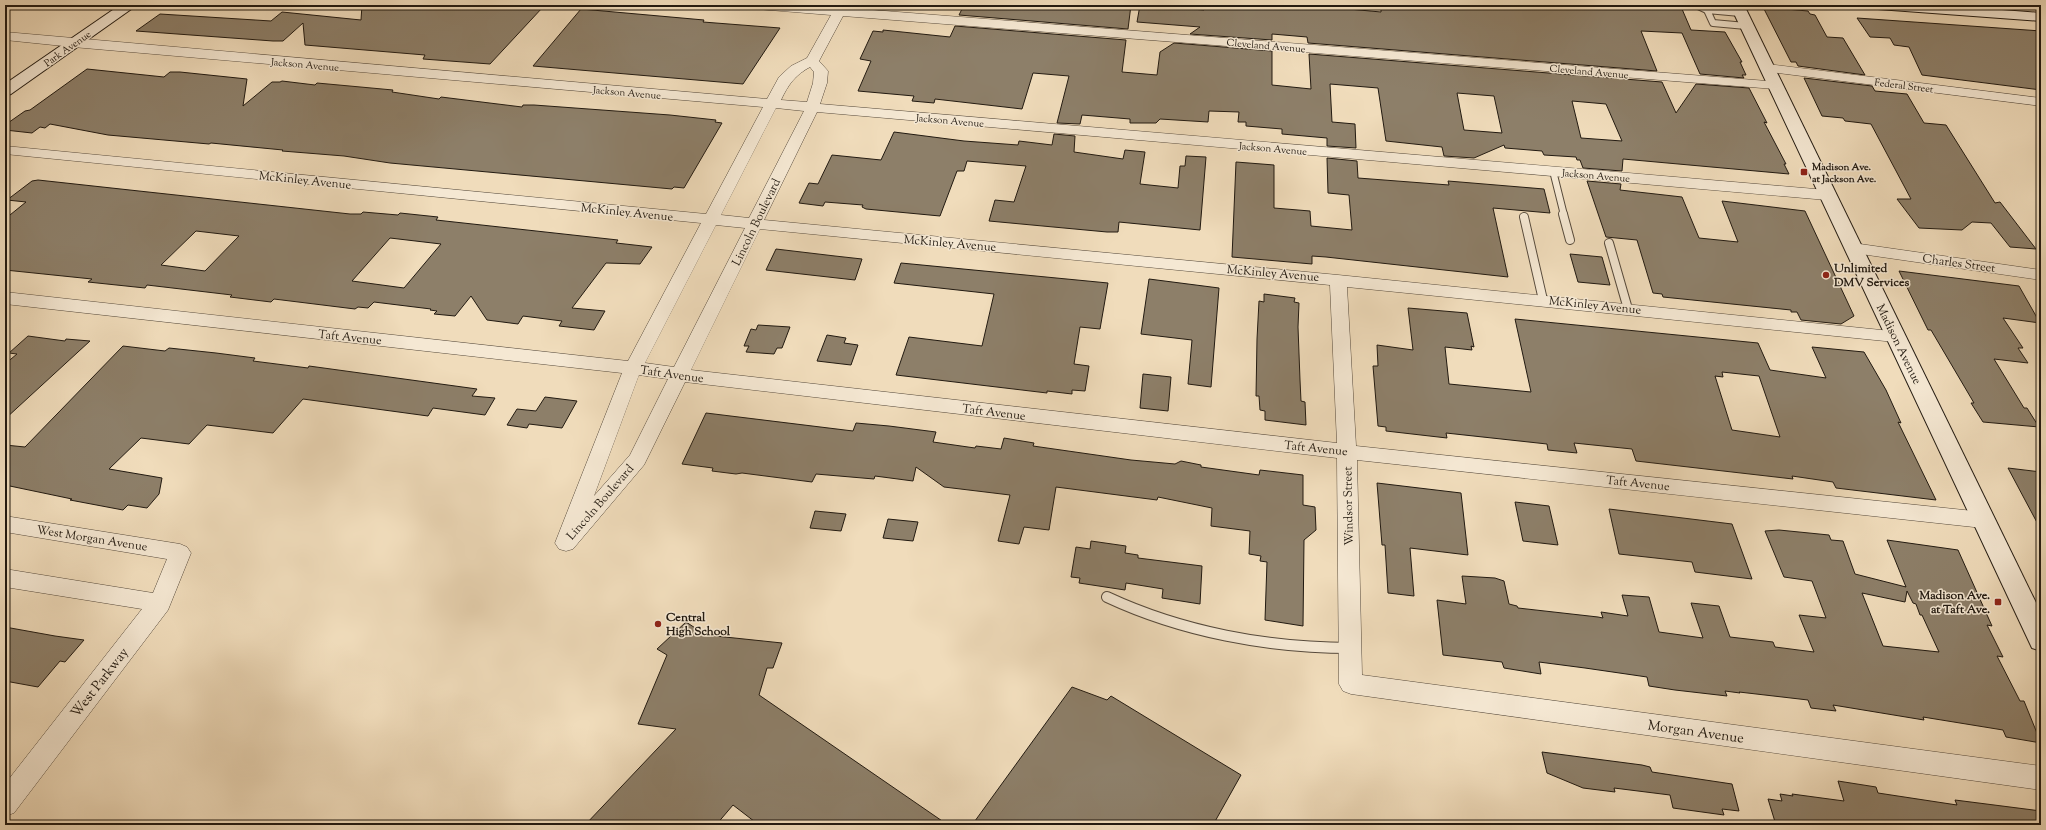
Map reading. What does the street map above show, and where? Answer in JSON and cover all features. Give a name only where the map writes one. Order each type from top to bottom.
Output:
[{"type":"main road","name":"Park Avenue","points":[[5,77],[110,5]]},
{"type":"main road","name":"Park Avenue","points":[[5,91],[130,5]]},
{"type":"main road","points":[[1878,5],[2041,16]]},
{"type":"main road","name":"Madison Avenue","points":[[1741,14],[2041,640]]},
{"type":"street","name":"Cleveland Avenue","points":[[757,5],[840,8],[1771,77]]},
{"type":"street","points":[[812,61],[840,8]]},
{"type":"street","name":"Jackson Avenue","points":[[5,36],[57,42],[770,105],[1828,195]]},
{"type":"street","name":"Lincoln Boulevard","points":[[812,61],[821,71],[820,83],[812,108],[637,460],[566,543],[633,368],[784,80],[796,69],[812,61]]},
{"type":"street","name":"Federal Street","points":[[1771,77],[2041,102]]},
{"type":"street","name":"McKinley Avenue","points":[[5,150],[709,221],[1338,280],[1895,336]]},
{"type":"street","name":"Charles Street","points":[[1853,248],[2041,275]]},
{"type":"street","name":"Windsor Street","points":[[1338,280],[1347,452],[1351,684]]},
{"type":"street","name":"Taft Avenue","points":[[5,298],[633,368],[678,375],[1347,452],[1983,520]]},
{"type":"street","name":"West Morgan Avenue","points":[[5,524],[180,553]]},
{"type":"street","name":"West Parkway","points":[[5,804],[160,603],[180,553]]},
{"type":"street","points":[[5,578],[160,603]]},
{"type":"street","name":"Morgan Avenue","points":[[1351,684],[2041,778]]},
{"type":"lane","points":[[1696,5],[1707,10],[1741,14]]},
{"type":"lane","points":[[1707,10],[1713,23],[1741,14]]},
{"type":"lane","points":[[1553,171],[1570,240]]},
{"type":"lane","points":[[1524,216],[1543,300]]},
{"type":"lane","points":[[1609,243],[1628,309]]},
{"type":"lane","points":[[1107,598],[1146,614],[1219,633],[1320,649],[1351,648]]},
{"type":"building","points":[[362,5],[543,7],[490,64],[423,59],[425,55],[305,45],[303,23],[283,41],[136,31],[160,14],[271,21],[282,12],[361,20]]},
{"type":"building","points":[[964,5],[1076,5],[1112,8],[1113,5],[1131,5],[1128,29],[959,15]]},
{"type":"building","points":[[1140,5],[1204,10],[1204,5],[1327,5],[1327,7],[1381,12],[1381,5],[1652,5],[1678,7],[1682,9],[1691,30],[1725,32],[1742,62],[1740,62],[1746,75],[1742,75],[1744,78],[1700,74],[1682,33],[1641,31],[1657,71],[1308,43],[1307,37],[1272,34],[1272,40],[1190,34],[1200,27],[1137,22]]},
{"type":"building","points":[[1763,7],[1808,11],[1810,14],[1815,15],[1827,37],[1843,38],[1865,75],[1798,66],[1796,62],[1791,62]]},
{"type":"building","points":[[581,9],[704,20],[703,22],[780,28],[743,84],[533,66]]},
{"type":"building","points":[[1857,18],[2041,31],[2041,90],[1922,75],[1909,47],[1894,45],[1890,38],[1870,37]]},
{"type":"building","points":[[955,26],[1126,40],[1122,72],[1157,75],[1160,52],[1174,43],[1272,51],[1272,85],[1311,89],[1309,54],[1662,82],[1676,113],[1696,84],[1749,88],[1767,123],[1764,122],[1786,164],[1784,164],[1789,174],[1623,159],[1622,171],[1583,168],[1580,160],[1577,160],[1576,157],[1544,155],[1542,151],[1505,148],[1504,145],[1474,158],[1444,156],[1442,147],[1386,141],[1378,88],[1330,84],[1332,122],[1355,124],[1356,148],[1327,146],[1327,138],[1282,134],[1282,129],[1246,126],[1246,122],[1238,122],[1239,112],[1209,111],[1208,122],[1160,119],[1156,123],[1130,123],[1130,119],[1082,115],[1080,124],[1057,123],[1069,76],[1033,73],[1022,109],[935,99],[934,103],[912,101],[914,96],[858,91],[871,61],[860,59],[873,31],[883,32],[883,30],[950,37]],"holes":[[[1457,93],[1494,96],[1502,133],[1464,130]],[[1572,101],[1606,104],[1622,141],[1581,138]]]},
{"type":"building","points":[[87,69],[164,77],[170,72],[180,72],[247,79],[243,106],[272,82],[282,81],[315,85],[317,83],[393,90],[392,92],[439,99],[441,97],[522,107],[523,105],[534,105],[670,115],[716,120],[715,122],[722,123],[684,188],[674,187],[672,189],[390,163],[344,156],[211,143],[108,135],[50,124],[45,128],[40,127],[32,133],[5,130],[5,125],[25,111],[30,110]]},
{"type":"building","points":[[1804,78],[1872,86],[1875,91],[1907,94],[1924,123],[1946,125],[1995,203],[2000,202],[2036,249],[2010,247],[1991,223],[1972,222],[1962,230],[1919,228],[1897,199],[1911,199],[1871,124],[1845,121],[1843,118],[1822,116]]},
{"type":"building","points":[[894,132],[964,141],[1018,145],[1019,141],[1052,145],[1054,134],[1075,136],[1074,152],[1123,159],[1125,150],[1145,152],[1140,184],[1178,188],[1180,166],[1185,166],[1186,156],[1206,157],[1200,230],[1119,222],[1118,232],[1107,232],[989,221],[995,200],[1014,202],[1026,166],[967,161],[964,171],[957,171],[940,216],[866,209],[862,207],[863,205],[825,202],[823,206],[799,203],[809,183],[818,184],[832,155],[881,160]]},
{"type":"building","points":[[1327,158],[1357,161],[1358,178],[1449,185],[1448,181],[1544,189],[1550,213],[1493,208],[1508,277],[1326,257],[1312,256],[1312,264],[1232,257],[1236,162],[1274,165],[1274,208],[1310,211],[1311,226],[1352,230],[1349,195],[1328,193]]},
{"type":"building","points":[[38,180],[350,214],[361,214],[363,212],[398,215],[400,213],[438,217],[436,220],[618,240],[616,243],[652,247],[640,264],[606,263],[572,308],[605,311],[594,330],[559,326],[562,321],[523,316],[518,324],[487,320],[471,296],[455,316],[434,314],[437,311],[430,310],[431,309],[374,302],[368,308],[358,307],[355,309],[274,299],[271,302],[230,297],[232,295],[147,285],[145,288],[88,282],[92,279],[5,270],[5,219],[26,202],[7,200],[32,181]],"holes":[[[196,231],[239,236],[205,271],[161,265]],[[390,238],[441,244],[404,288],[352,281]]]},
{"type":"building","points":[[1587,181],[1621,184],[1620,190],[1682,197],[1699,238],[1738,242],[1722,201],[1805,211],[1854,316],[1841,324],[1801,320],[1797,312],[1791,312],[1791,310],[1663,297],[1662,294],[1653,293],[1637,240],[1606,237]]},
{"type":"building","points":[[776,249],[862,259],[855,280],[766,270]]},
{"type":"building","points":[[1570,254],[1602,257],[1610,285],[1578,282]]},
{"type":"building","points":[[901,263],[1108,283],[1100,329],[1080,327],[1074,364],[1089,366],[1085,391],[1072,390],[1072,394],[1047,391],[1047,393],[896,375],[909,337],[982,346],[994,294],[894,283]]},
{"type":"building","points":[[1899,271],[2019,286],[2040,323],[2003,318],[2023,348],[2018,348],[2028,363],[1994,359],[2024,408],[2027,408],[2039,427],[1983,422],[1971,403],[1974,403],[1931,330],[1928,330]]},
{"type":"building","points":[[1149,279],[1219,288],[1211,387],[1188,384],[1192,340],[1141,334]]},
{"type":"building","points":[[1264,294],[1295,298],[1294,302],[1299,303],[1298,327],[1301,401],[1305,402],[1306,425],[1265,420],[1265,411],[1260,410],[1259,396],[1256,396],[1257,339],[1259,301],[1264,302]]},
{"type":"building","points":[[1408,308],[1467,313],[1474,347],[1471,346],[1472,350],[1445,347],[1449,384],[1531,392],[1515,319],[1758,343],[1770,370],[1826,378],[1812,347],[1864,352],[1886,390],[1901,423],[1898,422],[1936,500],[1836,488],[1833,482],[1792,476],[1793,479],[1636,461],[1632,449],[1574,443],[1577,453],[1548,450],[1547,444],[1446,433],[1447,438],[1386,431],[1386,427],[1378,426],[1373,366],[1378,366],[1377,345],[1413,350]],"holes":[[[1722,372],[1759,376],[1780,437],[1732,430],[1715,376],[1723,377]]]},
{"type":"building","points":[[758,325],[790,327],[782,348],[777,348],[774,354],[746,352],[749,346],[744,346],[751,329],[756,330]]},
{"type":"building","points":[[827,335],[846,338],[844,343],[858,345],[851,365],[817,361]]},
{"type":"building","points":[[28,336],[65,341],[66,339],[90,341],[5,419],[5,364],[17,354],[9,353]]},
{"type":"building","points":[[123,346],[165,351],[169,348],[216,353],[255,358],[253,361],[308,368],[309,366],[477,389],[472,396],[495,398],[485,415],[433,408],[428,416],[303,399],[273,433],[207,425],[189,444],[141,438],[109,469],[162,478],[159,494],[147,508],[128,505],[123,510],[70,500],[72,499],[5,485],[5,445],[25,447]]},
{"type":"building","points":[[1143,374],[1171,377],[1168,411],[1140,408]]},
{"type":"building","points":[[545,397],[577,401],[562,428],[529,424],[527,428],[507,425],[517,409],[536,411]]},
{"type":"building","points":[[706,413],[853,431],[856,423],[936,432],[933,442],[975,448],[976,446],[1001,449],[1004,438],[1034,443],[1033,446],[1131,460],[1175,464],[1181,461],[1201,465],[1201,467],[1259,475],[1260,470],[1303,475],[1303,505],[1315,507],[1316,530],[1304,540],[1303,626],[1265,620],[1267,562],[1260,561],[1261,556],[1249,554],[1250,531],[1211,526],[1212,508],[1158,497],[1157,500],[1056,487],[1049,530],[1024,527],[1019,544],[998,541],[1010,495],[944,487],[916,467],[913,481],[875,476],[874,479],[816,474],[812,482],[742,473],[736,474],[712,471],[713,468],[682,464]]},
{"type":"building","points":[[2008,468],[2041,472],[2041,530]]},
{"type":"building","points":[[1377,483],[1461,493],[1468,555],[1410,548],[1414,596],[1388,593],[1385,545],[1382,545]]},
{"type":"building","points":[[1515,502],[1549,506],[1558,545],[1523,541]]},
{"type":"building","points":[[1609,509],[1732,524],[1752,579],[1695,572],[1692,562],[1619,554]]},
{"type":"building","points":[[815,511],[846,514],[841,531],[810,528]]},
{"type":"building","points":[[888,519],[918,522],[913,541],[883,538]]},
{"type":"building","points":[[1779,530],[1829,535],[1831,540],[1843,541],[1855,574],[1906,587],[1887,540],[1958,550],[1992,626],[1987,625],[2003,657],[1997,656],[2020,701],[2024,701],[2041,743],[2006,737],[2003,730],[1923,717],[1924,720],[1833,705],[1836,711],[1811,708],[1808,700],[1739,692],[1740,693],[1725,691],[1727,696],[1675,690],[1649,686],[1647,677],[1539,662],[1541,674],[1504,668],[1502,662],[1443,655],[1437,600],[1466,604],[1462,576],[1495,578],[1504,581],[1509,604],[1517,606],[1518,608],[1603,618],[1601,612],[1628,616],[1622,595],[1649,597],[1659,632],[1703,638],[1691,603],[1719,606],[1730,637],[1773,642],[1775,647],[1814,652],[1799,615],[1826,618],[1812,581],[1784,577],[1765,531]],"holes":[[[1907,591],[1913,603],[1916,604],[1920,615],[1922,615],[1939,652],[1883,646],[1862,593],[1905,602]]]},
{"type":"building","points":[[1091,541],[1126,546],[1125,553],[1138,555],[1138,558],[1202,566],[1200,604],[1162,598],[1163,589],[1126,583],[1125,590],[1079,583],[1080,578],[1071,577],[1076,547],[1090,549]]},
{"type":"building","points":[[686,622],[706,635],[782,643],[773,668],[767,668],[759,695],[948,825],[759,825],[733,805],[716,825],[585,825],[676,729],[638,724],[667,655],[657,649]]},
{"type":"building","points":[[5,627],[84,640],[65,662],[60,661],[38,687],[5,681]]},
{"type":"building","points":[[1072,687],[1107,700],[1111,696],[1241,775],[1213,825],[972,825]]},
{"type":"building","points":[[1542,752],[1642,765],[1650,767],[1652,772],[1732,784],[1739,811],[1722,809],[1724,815],[1673,808],[1670,795],[1614,788],[1615,792],[1583,788],[1547,773]]},
{"type":"building","points":[[1838,781],[1876,787],[1878,793],[1957,805],[1955,800],[2041,811],[2041,825],[1776,825],[1768,799],[1782,801],[1780,794],[1793,796],[1792,794],[1844,801]]},
{"type":"place","name":"Madison Ave. at Jackson Ave.","points":[[1804,172]]},
{"type":"place","name":"Unlimited DMV Services","points":[[1826,275]]},
{"type":"place","name":"Madison Ave. at Taft Ave.","points":[[1998,602]]},
{"type":"place","name":"Central High School","points":[[658,624]]}]
